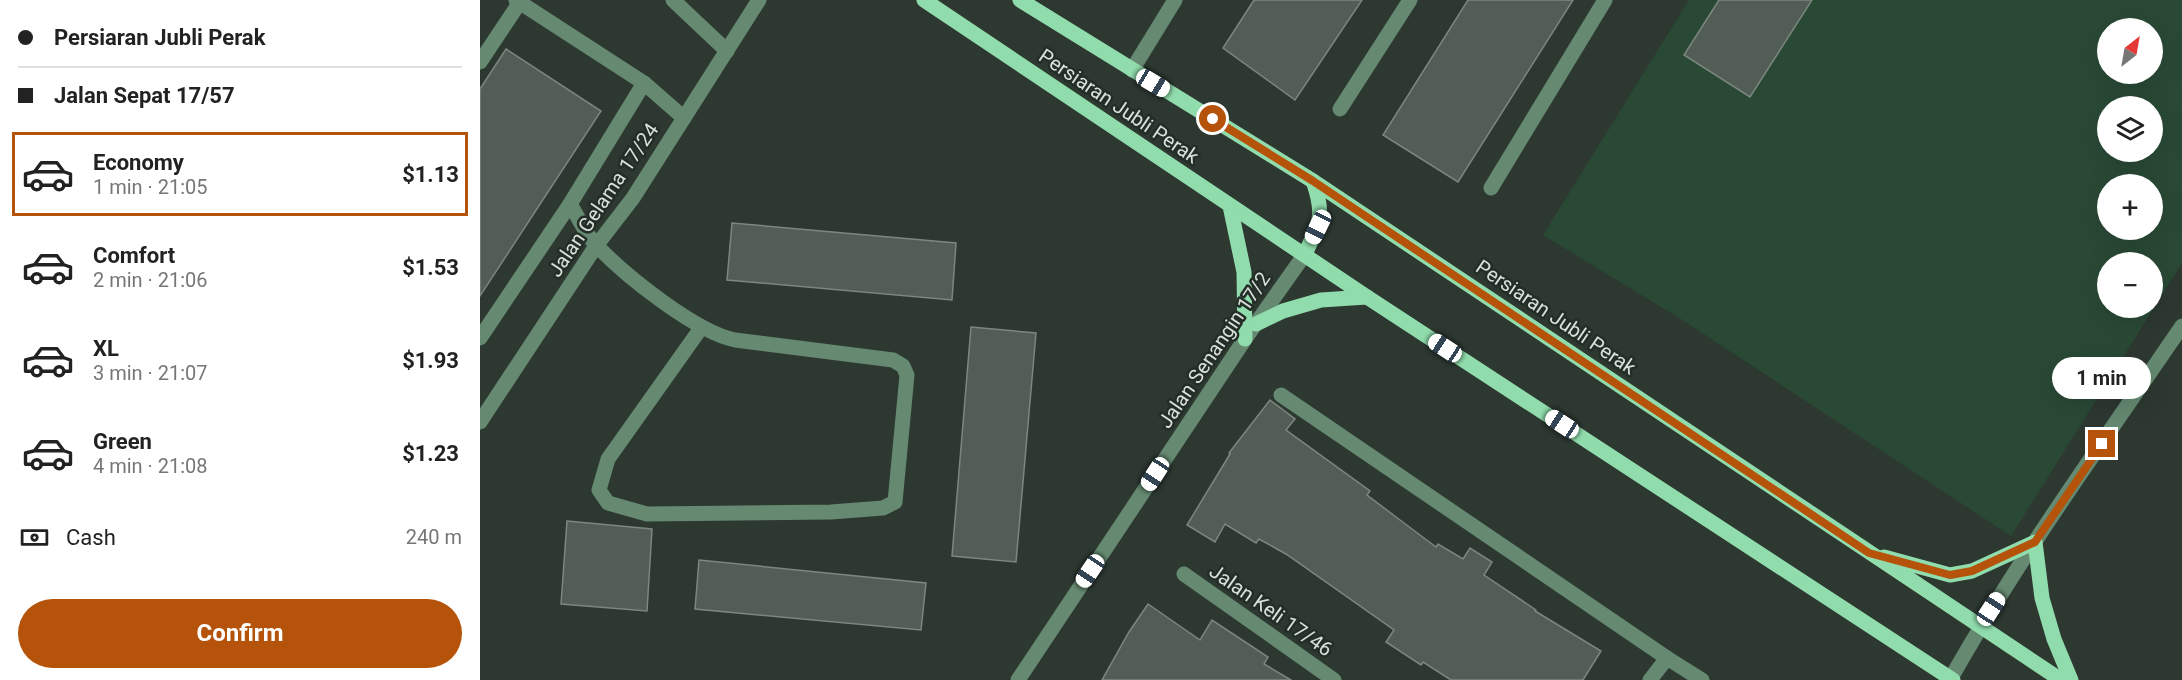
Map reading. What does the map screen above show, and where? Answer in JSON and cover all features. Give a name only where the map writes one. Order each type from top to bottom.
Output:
[{"type":"main road","name":"Persiaran Jubli Perak","points":[[924,0],[1367,297],[1952,679]]},
{"type":"main road","name":"Persiaran Jubli Perak","points":[[1020,0],[1313,181],[2061,680]]},
{"type":"main road","points":[[1305,254],[1321,217],[1321,202],[1313,181]]},
{"type":"main road","points":[[1230,206],[1244,273],[1245,339]]},
{"type":"main road","points":[[1256,324],[1283,311],[1321,300],[1367,297]]},
{"type":"main road","points":[[1869,553],[1950,575],[1972,571],[2035,542],[2042,598],[2054,639],[2071,680]]},
{"type":"street","points":[[673,0],[727,51]]},
{"type":"street","name":"Jalan Gelama 17/24","points":[[480,422],[596,246],[633,198],[759,0]]},
{"type":"street","points":[[1132,70],[1175,0]]},
{"type":"street","points":[[1340,109],[1410,0]]},
{"type":"street","points":[[1491,188],[1605,0]]},
{"type":"street","points":[[480,62],[518,1],[644,83],[684,118]]},
{"type":"street","name":"Jalan Gelama 17/24","points":[[480,338],[570,204],[644,83]]},
{"type":"street","points":[[570,204],[596,246],[644,287],[701,328],[735,340],[893,360],[903,366],[907,375],[895,502],[883,508],[831,512],[647,514],[608,503],[599,490],[608,459],[701,328]]},
{"type":"street","name":"Jalan Senangin 17/2","points":[[1018,680],[1245,339],[1305,254]]},
{"type":"street","points":[[1952,679],[1980,626],[2182,326]]},
{"type":"street","points":[[1281,395],[1702,680]]},
{"type":"street","name":"Jalan Keli 17/46","points":[[1184,574],[1334,680]]},
{"type":"street","points":[[1650,680],[1667,658]]},
{"type":"green space","points":[[1689,0],[2182,0],[2182,263],[2163,293],[2163,252],[2097,252],[2097,318],[2148,318],[2011,536],[1684,321],[1543,235]]},
{"type":"building","points":[[1254,0],[1362,0],[1295,100],[1223,48]]},
{"type":"building","points":[[1468,0],[1573,0],[1458,182],[1383,135]]},
{"type":"building","points":[[1719,0],[1812,0],[1750,97],[1684,55]]},
{"type":"building","points":[[506,49],[601,111],[480,296],[480,89]]},
{"type":"building","points":[[732,223],[956,243],[952,300],[727,280]]},
{"type":"building","points":[[971,327],[1036,333],[1016,562],[952,556]]},
{"type":"building","points":[[1270,400],[1295,419],[1286,430],[1370,491],[1367,495],[1436,547],[1438,544],[1463,559],[1470,548],[1492,562],[1484,575],[1535,611],[1601,651],[1583,680],[1451,680],[1423,662],[1421,665],[1386,642],[1394,630],[1286,554],[1259,539],[1256,543],[1225,524],[1215,542],[1187,525],[1229,453]]},
{"type":"building","points":[[567,521],[652,529],[647,611],[561,604]]},
{"type":"building","points":[[699,560],[926,583],[921,630],[695,609]]},
{"type":"building","points":[[1148,604],[1200,640],[1212,620],[1268,657],[1264,664],[1291,680],[1102,680]]},
{"type":"route","points":[[1213,119],[1313,181],[1869,553],[1950,575],[1972,571],[2035,542],[2102,444]]}]
